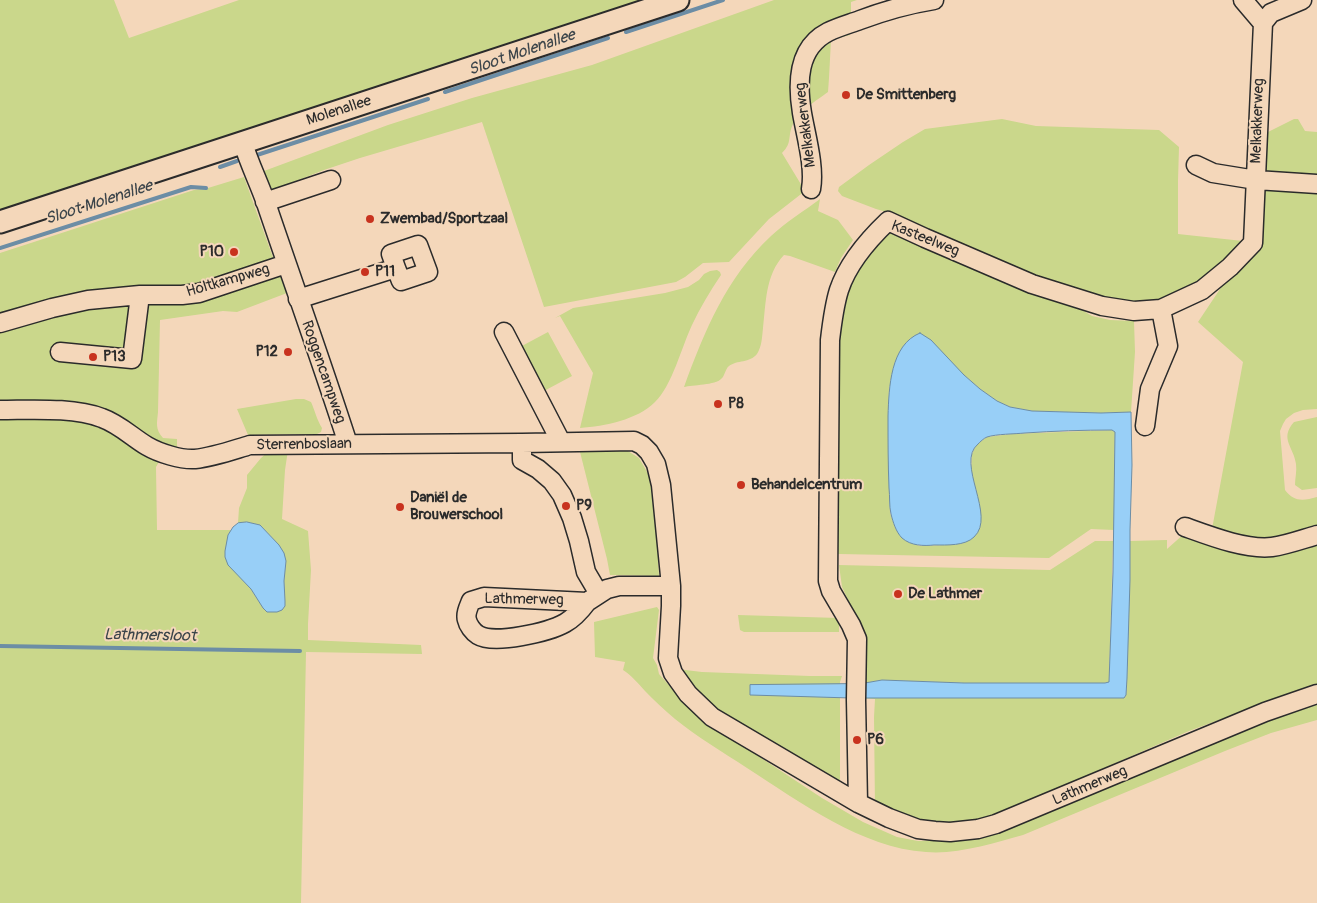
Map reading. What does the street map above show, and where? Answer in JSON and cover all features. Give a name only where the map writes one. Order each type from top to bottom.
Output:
[{"type":"main road","name":"Molenallee","points":[[0,222],[678,0]]},
{"type":"street","name":"Melkakkerweg","points":[[811,189],[812,173],[801,106],[799,79],[804,58],[812,44],[827,32],[843,26],[901,7],[934,0]]},
{"type":"street","points":[[1243,0],[1263,25],[1271,14],[1302,0]]},
{"type":"street","name":"Melkakkerweg","points":[[1196,165],[1213,173],[1256,180],[1263,25]]},
{"type":"street","name":"Roggencampweg","points":[[243,143],[327,378],[348,444]]},
{"type":"street","points":[[265,202],[331,180]]},
{"type":"street","points":[[1256,180],[1317,184]]},
{"type":"street","name":"Kasteelweg","points":[[858,803],[857,638],[852,625],[831,592],[828,581],[830,340],[839,290],[848,269],[866,244],[888,221],[1032,284],[1083,301],[1134,311],[1161,309],[1202,290],[1230,267],[1253,243],[1256,180]]},
{"type":"street","name":"Holtkampweg","points":[[0,323],[88,300],[140,295],[199,293],[286,264]]},
{"type":"street","points":[[298,299],[396,268]]},
{"type":"street","points":[[60,352],[132,358],[140,295]]},
{"type":"street","points":[[1145,426],[1150,389],[1168,346],[1161,309]]},
{"type":"street","points":[[504,332],[561,442]]},
{"type":"street","name":"Sterrenboslaan","points":[[0,410],[82,412],[104,418],[123,428],[148,447],[169,455],[194,459],[250,445],[634,441]]},
{"type":"street","name":"Lathmerweg","points":[[634,441],[642,445],[649,452],[656,464],[661,484],[671,586],[668,658],[673,673],[688,694],[712,717],[858,803],[918,829],[950,832],[978,829],[996,824],[1265,712],[1317,694]]},
{"type":"street","points":[[522,443],[522,460],[538,469],[552,481],[562,495],[579,541],[593,598]]},
{"type":"street","points":[[1186,527],[1230,542],[1257,547],[1272,547],[1317,534]]},
{"type":"street","name":"Lathmerweg","points":[[593,598],[484,597],[471,601],[467,610],[467,620],[472,630],[479,636],[493,638],[532,635],[565,623],[593,598],[608,589],[619,586],[671,586]]},
{"type":"green space","points":[[0,0],[114,0],[129,38],[239,0],[649,0],[0,213]]},
{"type":"green space","points":[[774,0],[857,0],[851,2],[850,35],[831,40],[828,92],[808,106],[795,120],[791,129],[788,146],[782,153],[805,191],[769,219],[729,262],[703,263],[676,282],[544,307],[482,122],[360,158],[271,191],[264,171],[388,125],[472,98],[592,65]]},
{"type":"green space","points":[[1002,119],[1036,126],[1159,130],[1179,147],[1178,234],[1243,241],[1241,247],[1198,285],[1149,307],[1060,289],[890,213],[842,196],[838,191],[839,187],[869,165],[925,129]]},
{"type":"green space","points":[[1294,119],[1298,119],[1305,131],[1317,132],[1317,178],[1262,174],[1264,134]]},
{"type":"green space","points":[[244,177],[287,293],[237,312],[223,311],[160,320],[157,426],[163,438],[177,439],[177,447],[160,460],[156,467],[157,530],[231,530],[228,535],[243,580],[267,612],[277,612],[285,601],[284,581],[286,562],[279,545],[260,525],[247,522],[238,523],[239,508],[247,488],[247,475],[261,458],[271,449],[288,450],[282,519],[308,531],[311,570],[308,640],[421,645],[422,654],[306,652],[301,903],[0,903],[0,253],[194,190],[208,188]]},
{"type":"green space","points":[[1261,187],[1317,189],[1317,409],[1294,413],[1286,419],[1280,431],[1285,490],[1292,497],[1299,500],[1317,497],[1317,530],[1255,542],[1212,529],[1243,362],[1198,322],[1224,283],[1253,252]]},
{"type":"green space","points":[[820,199],[818,211],[838,220],[853,240],[841,258],[835,272],[784,255],[773,271],[767,290],[762,341],[757,354],[751,359],[729,366],[718,381],[684,387],[700,345],[718,306],[741,269],[771,236]]},
{"type":"green space","points":[[885,229],[1082,310],[1092,316],[1110,320],[1134,321],[1135,352],[1131,412],[1032,411],[1010,407],[997,401],[964,375],[889,387],[890,513],[896,529],[919,546],[964,543],[980,527],[980,510],[971,470],[972,454],[976,445],[987,437],[1011,434],[1112,430],[1115,432],[1114,530],[1091,529],[1049,558],[838,554],[836,506],[836,339],[847,282]]},
{"type":"green space","points":[[717,270],[721,275],[695,319],[667,386],[655,402],[630,418],[600,426],[580,428],[593,373],[560,316],[555,318],[573,308],[665,293],[688,287],[699,280],[704,274]]},
{"type":"green space","points":[[548,332],[572,376],[544,391],[520,347]]},
{"type":"green space","points":[[304,399],[311,402],[322,428],[321,432],[313,436],[299,434],[248,435],[237,409]]},
{"type":"green space","points":[[1317,417],[1317,488],[1302,490],[1295,485],[1296,464],[1289,443],[1288,433],[1294,422]]},
{"type":"green space","points":[[579,448],[623,448],[639,458],[650,478],[655,526],[660,543],[658,561],[660,576],[610,575]]},
{"type":"green space","points":[[1185,533],[1206,539],[1317,541],[1317,684],[1189,731],[1026,802],[986,817],[952,826],[929,826],[875,808],[875,699],[861,698],[1124,698],[1126,695],[1127,678],[1130,541],[1167,540],[1167,549]]},
{"type":"green space","points":[[1095,541],[1113,541],[1109,682],[964,683],[882,680],[861,684],[862,629],[842,587],[839,565],[1050,570]]},
{"type":"green space","points":[[657,607],[659,610],[653,658],[659,674],[685,703],[708,723],[822,798],[863,822],[897,837],[918,841],[947,840],[1317,700],[1317,720],[1271,733],[1023,835],[975,848],[950,852],[902,849],[855,833],[810,808],[710,744],[675,719],[623,670],[625,662],[595,657],[594,622]]},
{"type":"green space","points":[[738,615],[839,618],[839,632],[744,632],[740,630]]},
{"type":"green space","points":[[677,669],[702,672],[842,676],[840,682],[840,793],[714,711]]},
{"type":"water","points":[[920,333],[931,340],[980,389],[997,401],[1010,407],[1032,411],[1131,412],[1130,580],[1127,678],[1126,695],[1124,698],[861,698],[865,683],[882,680],[964,683],[1109,682],[1115,432],[1112,430],[1058,431],[1000,435],[986,438],[978,444],[972,453],[971,464],[981,516],[980,528],[974,537],[966,542],[956,544],[922,545],[909,543],[898,533],[890,511],[888,405],[893,368],[897,357],[902,347]]},
{"type":"water","points":[[247,522],[260,525],[284,553],[286,561],[284,581],[285,606],[277,612],[267,612],[263,608],[251,589],[228,565],[225,557],[228,535],[233,527],[238,523]]},
{"type":"water","points":[[851,684],[851,698],[750,695],[750,685]]},
{"type":"waterway","name":"Sloot Molenallee","points":[[626,32],[723,0]]},
{"type":"waterway","name":"Sloot Molenallee","points":[[445,92],[608,38]]},
{"type":"waterway","name":"Sloot Molenallee","points":[[257,155],[428,99]]},
{"type":"waterway","name":"Sloot Molenallee","points":[[220,167],[237,161]]},
{"type":"waterway","name":"Sloot Molenallee","points":[[0,248],[191,187],[206,188]]},
{"type":"waterway","name":"Lathmersloot","points":[[0,646],[300,651]]},
{"type":"place","name":"De Smittenberg","points":[[846,95]]},
{"type":"place","name":"Zwembad/Sportzaal","points":[[370,219]]},
{"type":"place","name":"P10","points":[[234,252]]},
{"type":"place","name":"P11","points":[[365,272]]},
{"type":"place","name":"P12","points":[[288,352]]},
{"type":"place","name":"P13","points":[[93,357]]},
{"type":"place","name":"P8","points":[[718,404]]},
{"type":"place","name":"Behandelcentrum","points":[[741,485]]},
{"type":"place","name":"P9","points":[[566,506]]},
{"type":"place","name":"Daniël de Brouwerschool","points":[[400,507]]},
{"type":"place","name":"De Lathmer","points":[[898,594]]},
{"type":"place","name":"P6","points":[[857,740]]}]
